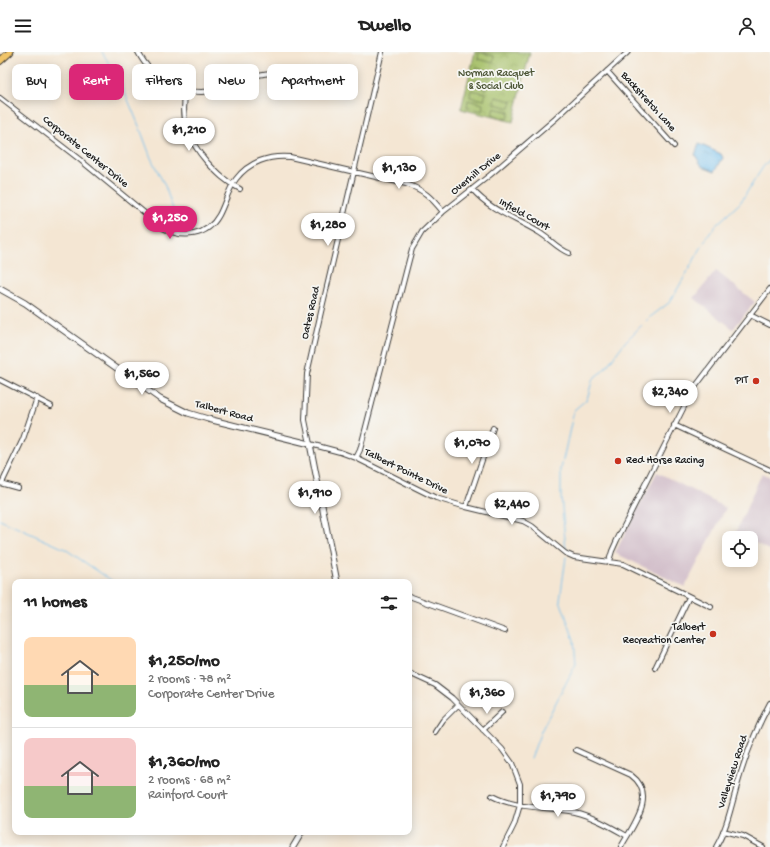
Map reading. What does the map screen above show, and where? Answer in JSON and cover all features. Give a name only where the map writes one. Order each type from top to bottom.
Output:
[{"type":"main road","points":[[0,61],[10,52]]},
{"type":"street","points":[[138,52],[146,64]]},
{"type":"street","name":"Oates Road","points":[[336,579],[305,420],[308,374],[382,52]]},
{"type":"street","name":"Overhill Drive","points":[[356,458],[360,450],[412,249],[422,232],[443,212],[555,119],[628,52]]},
{"type":"street","name":"Backstretch Lane","points":[[607,71],[674,146]]},
{"type":"street","points":[[196,92],[218,90],[257,75],[267,74]]},
{"type":"street","name":"Corporate Center Drive","points":[[0,98],[80,159],[163,228],[170,232],[179,234],[194,234],[203,231],[211,225],[220,214],[232,186],[243,171],[254,163],[265,158],[280,156],[354,171],[406,184],[422,190],[432,198],[443,212]]},
{"type":"street","points":[[185,100],[184,110],[186,130],[200,154],[218,175],[232,186],[240,190]]},
{"type":"street","name":"Infield Court","points":[[472,189],[487,204],[541,234],[562,250],[569,253]]},
{"type":"street","name":"Talbert Road","points":[[0,289],[24,303],[160,399],[188,413],[208,420],[310,444]]},
{"type":"street","points":[[610,561],[612,551],[617,540],[692,391],[770,289]]},
{"type":"street","points":[[750,315],[770,325]]},
{"type":"street","points":[[0,380],[51,406]]},
{"type":"street","points":[[18,488],[1,483],[23,439],[37,398]]},
{"type":"street","points":[[674,425],[770,470]]},
{"type":"street","points":[[466,507],[493,428]]},
{"type":"street","name":"Talbert Pointe Drive","points":[[310,444],[356,458],[436,498],[523,521],[532,526],[560,549],[574,557],[623,564],[711,607]]},
{"type":"street","points":[[412,597],[505,631]]},
{"type":"street","points":[[655,668],[689,597]]},
{"type":"street","points":[[412,675],[444,691],[508,756],[515,768],[520,784],[520,805],[514,825],[503,847]]},
{"type":"street","name":"Valleyview Road","points":[[716,847],[730,814],[737,786],[759,722],[770,703]]},
{"type":"street","points":[[435,732],[443,720],[458,705]]},
{"type":"street","points":[[483,730],[502,712]]},
{"type":"street","points":[[576,750],[628,773],[640,783],[644,795],[643,807],[621,847]]},
{"type":"street","points":[[492,796],[509,803],[582,814],[627,836]]},
{"type":"street","points":[[723,831],[743,836],[763,847]]},
{"type":"street","points":[[294,847],[300,835]]},
{"type":"shaded area","points":[[716,271],[755,302],[733,329],[694,298]]},
{"type":"shaded area","points":[[657,472],[726,508],[685,587],[615,553]]},
{"type":"shaded area","points":[[762,473],[770,477],[770,550],[758,544],[758,531],[736,531]]},
{"type":"green space","name":"Norman Racquet & Social Club","points":[[475,52],[530,52],[513,122],[461,109]]},
{"type":"green space","points":[[479,52],[494,56],[493,63],[478,59]]},
{"type":"green space","points":[[476,68],[491,71],[490,78],[475,74]]},
{"type":"green space","points":[[473,79],[489,82],[487,89],[472,85]]},
{"type":"green space","points":[[471,90],[486,93],[484,100],[470,97]]},
{"type":"green space","points":[[496,97],[512,101],[510,108],[495,104]]},
{"type":"green space","points":[[468,100],[483,104],[482,111],[467,107]]},
{"type":"green space","points":[[494,108],[509,112],[507,119],[492,115]]},
{"type":"water","points":[[699,144],[721,154],[723,158],[715,171],[702,166],[695,155]]},
{"type":"waterway","points":[[102,52],[121,83],[151,158],[165,186],[173,209]]},
{"type":"waterway","points":[[566,551],[561,496],[561,469],[574,410],[587,399],[593,378],[603,371],[625,342],[649,318],[670,302],[708,236],[715,226],[740,203],[763,167],[770,159]]},
{"type":"waterway","points":[[0,520],[65,549],[110,579]]},
{"type":"waterway","points":[[531,758],[541,731],[576,664],[574,640],[560,600],[566,557]]},
{"type":"place","name":"PIT","points":[[756,381]]},
{"type":"place","name":"Red Horse Racing","points":[[618,461]]},
{"type":"place","name":"Talbert Recreation Center","points":[[713,634]]}]
